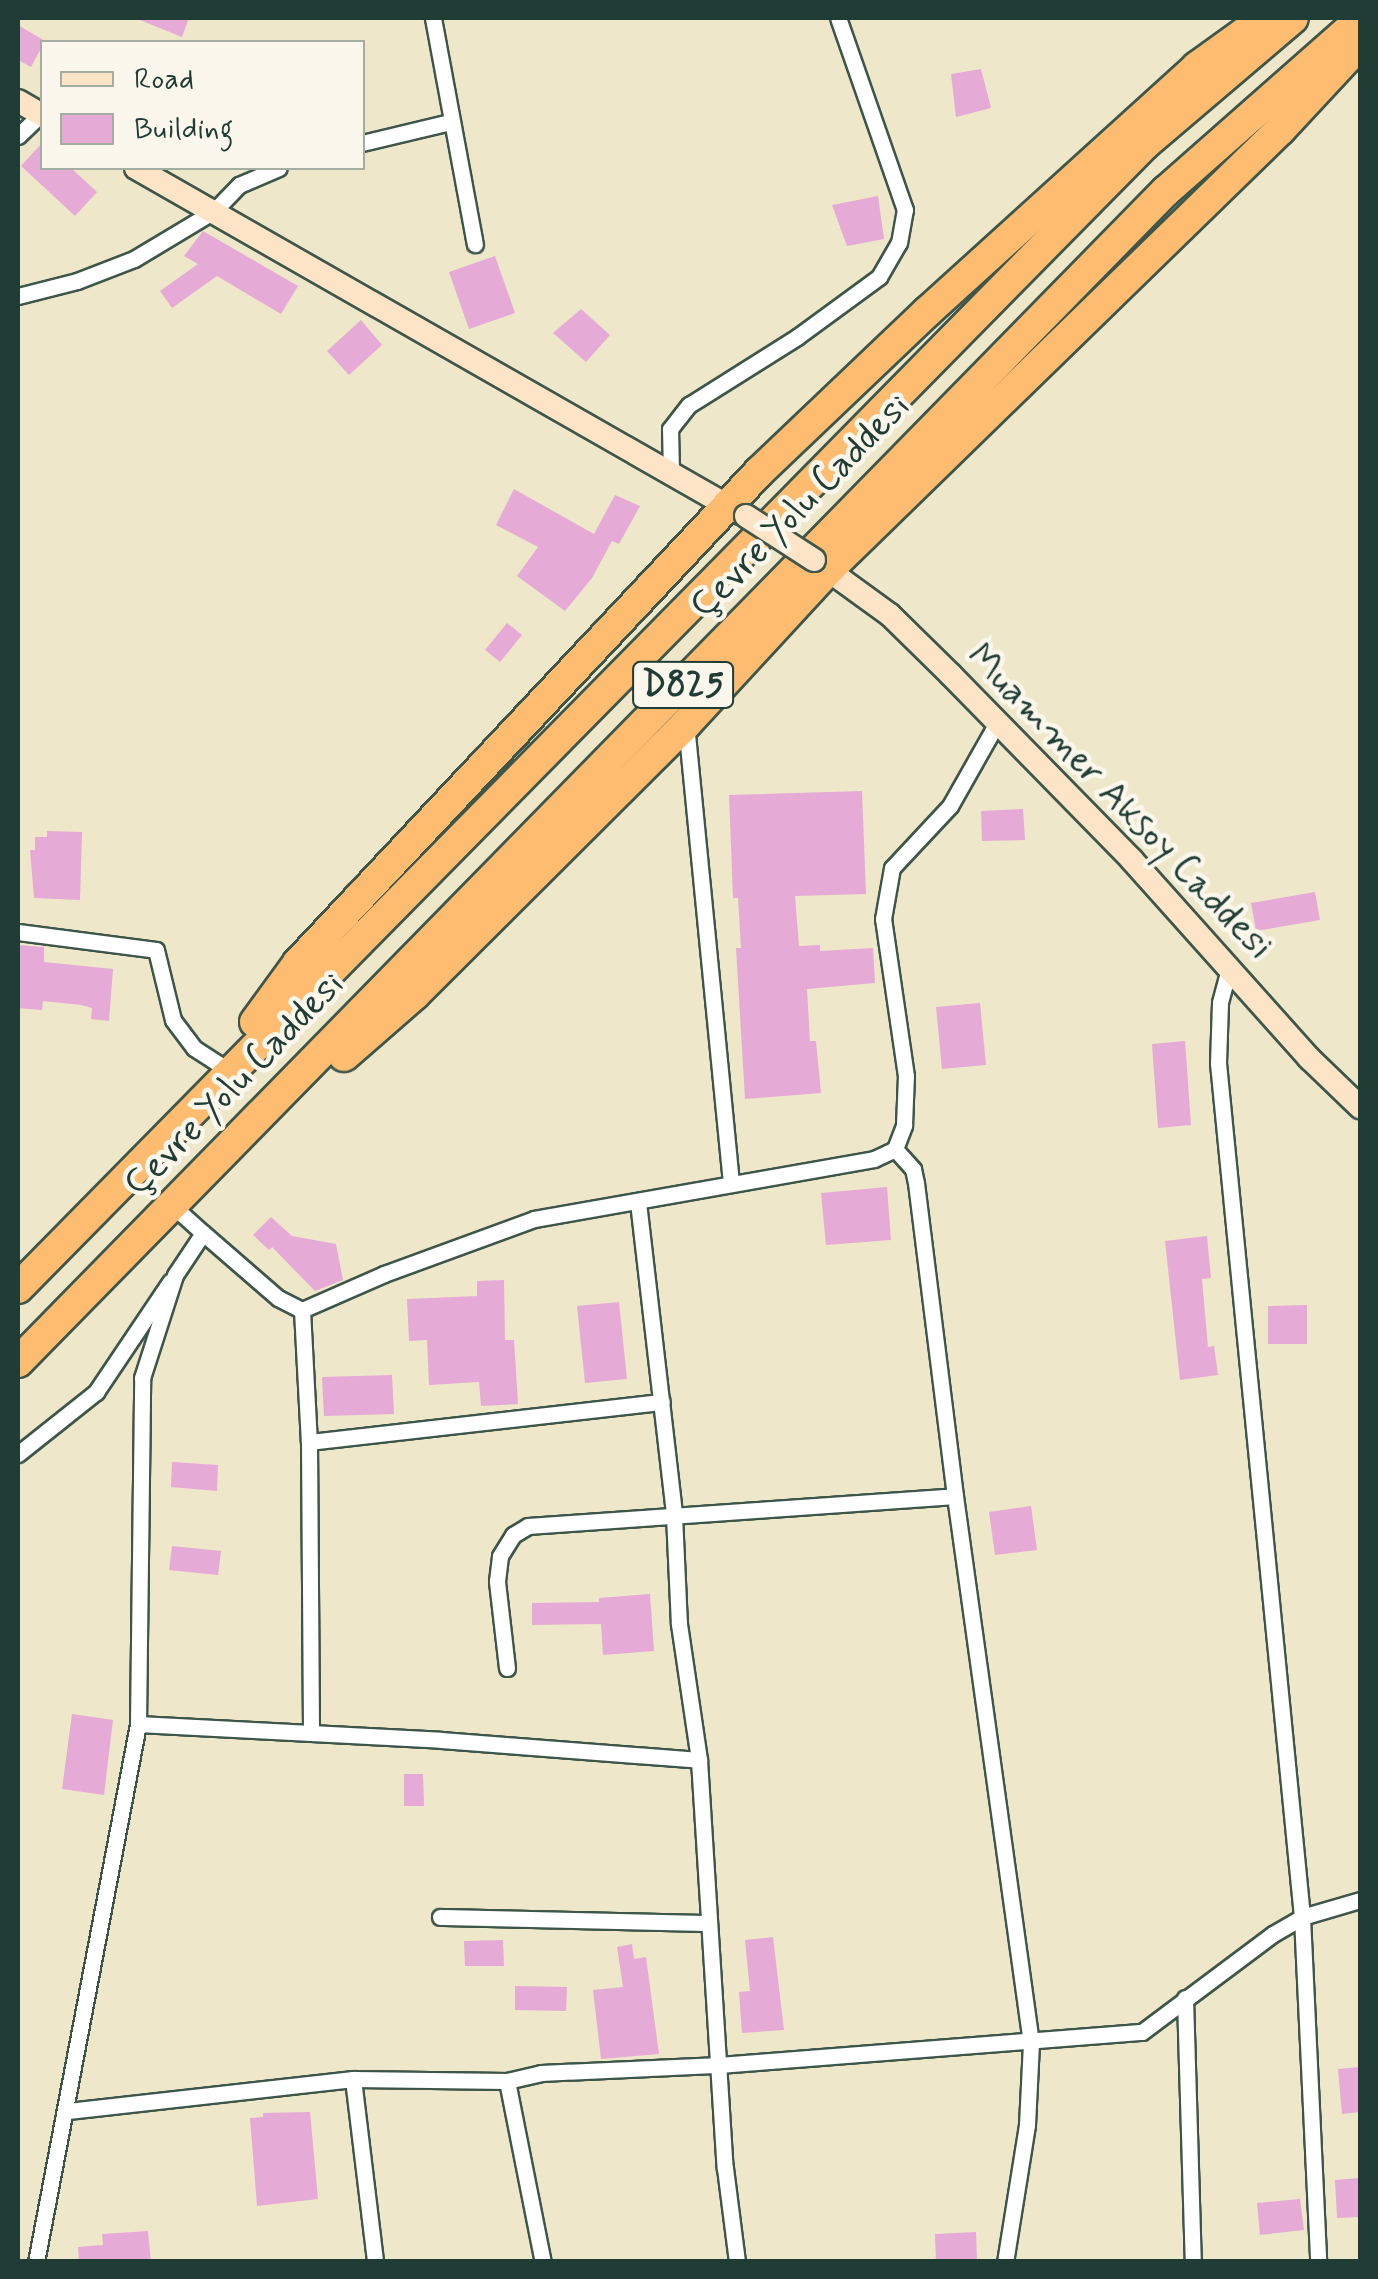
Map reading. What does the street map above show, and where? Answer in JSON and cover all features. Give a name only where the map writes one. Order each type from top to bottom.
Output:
[{"type":"highway","points":[[200,1100],[298,963],[956,286],[1197,67],[1265,18]]},
{"type":"highway","name":"Çevre Yolu Caddesi","points":[[18,1288],[1145,144],[1293,18]]},
{"type":"highway","name":"Çevre Yolu Caddesi","points":[[18,1362],[1166,191],[1360,20]]},
{"type":"highway","points":[[173,1206],[415,994],[686,724],[821,565],[1280,130],[1360,44]]},
{"type":"street","points":[[433,18],[475,244]]},
{"type":"street","points":[[671,472],[670,429],[689,405],[797,337],[879,277],[899,243],[905,210],[838,18]]},
{"type":"street","points":[[18,101],[40,114]]},
{"type":"street","points":[[18,136],[40,117]]},
{"type":"street","points":[[365,142],[450,122]]},
{"type":"street","name":"Muammer Aksoy Caddesi","points":[[140,170],[737,511],[890,615],[1230,965],[1309,1058],[1360,1107]]},
{"type":"street","points":[[18,296],[77,282],[134,259],[214,211],[239,185],[273,170]]},
{"type":"street","points":[[302,1310],[384,1274],[534,1219],[874,1160],[894,1149],[904,1125],[906,1076],[883,919],[892,868],[950,806],[997,723]]},
{"type":"street","points":[[686,724],[731,1183]]},
{"type":"street","points":[[18,932],[156,950],[173,1020],[194,1048],[223,1068]]},
{"type":"street","points":[[1230,965],[1220,1003],[1218,1063],[1302,1918],[1318,2262]]},
{"type":"street","points":[[894,1149],[913,1169],[916,1184],[1031,2043],[1027,2125],[1005,2262]]},
{"type":"street","points":[[638,1202],[674,1515],[678,1624],[699,1760],[725,2168],[737,2262]]},
{"type":"street","points":[[173,1206],[278,1298],[302,1310]]},
{"type":"street","points":[[18,1454],[96,1392],[204,1233]]},
{"type":"street","points":[[36,2262],[68,2111],[138,1724],[142,1378],[175,1275]]},
{"type":"street","points":[[302,1310],[309,1442],[311,1733]]},
{"type":"street","points":[[309,1442],[662,1402]]},
{"type":"street","points":[[507,1668],[497,1582],[500,1556],[513,1535],[528,1526],[955,1496]]},
{"type":"street","points":[[138,1724],[699,1760]]},
{"type":"street","points":[[68,2111],[353,2080],[508,2080],[541,2073],[720,2065],[1142,2032],[1302,1918],[1360,1900]]},
{"type":"street","points":[[440,1917],[708,1923]]},
{"type":"street","points":[[1185,1998],[1193,2262]]},
{"type":"street","points":[[353,2080],[375,2262]]},
{"type":"street","points":[[508,2080],[544,2262]]},
{"type":"building","points":[[135,18],[189,18],[182,37]]},
{"type":"building","points":[[18,25],[43,40],[40,40],[40,50],[31,67],[18,60]]},
{"type":"building","points":[[981,69],[991,108],[956,117],[951,74]]},
{"type":"building","points":[[40,145],[40,170],[73,170],[97,192],[75,216],[21,166]]},
{"type":"building","points":[[878,196],[884,239],[847,246],[832,205]]},
{"type":"building","points":[[203,231],[298,286],[281,314],[217,276],[172,308],[160,291],[198,264],[184,256]]},
{"type":"building","points":[[495,256],[515,313],[469,329],[449,272]]},
{"type":"building","points":[[581,309],[610,335],[586,362],[553,333]]},
{"type":"building","points":[[361,320],[382,345],[349,375],[327,351]]},
{"type":"building","points":[[514,489],[594,534],[615,495],[640,506],[619,544],[612,541],[592,578],[565,611],[517,576],[538,547],[496,525]]},
{"type":"building","points":[[507,623],[522,635],[500,662],[485,650]]},
{"type":"building","points":[[862,791],[866,894],[795,896],[799,946],[820,945],[820,951],[873,948],[875,983],[807,989],[810,1041],[816,1041],[821,1093],[745,1099],[736,948],[741,948],[738,898],[733,898],[729,795]]},
{"type":"building","points":[[1023,809],[1025,840],[982,841],[981,811]]},
{"type":"building","points":[[47,831],[82,832],[80,900],[34,898],[30,850],[35,850],[35,837],[47,837]]},
{"type":"building","points":[[1315,892],[1320,920],[1256,931],[1251,903]]},
{"type":"building","points":[[18,945],[44,947],[44,962],[113,969],[109,1021],[91,1019],[92,1008],[81,1005],[43,1001],[42,1010],[18,1008]]},
{"type":"building","points":[[980,1003],[986,1065],[942,1069],[936,1007]]},
{"type":"building","points":[[1185,1041],[1191,1125],[1158,1128],[1152,1044]]},
{"type":"building","points":[[887,1187],[891,1240],[826,1245],[821,1193]]},
{"type":"building","points":[[271,1217],[292,1236],[336,1244],[343,1280],[315,1291],[272,1247],[269,1250],[253,1235]]},
{"type":"building","points":[[1207,1236],[1211,1278],[1202,1279],[1208,1347],[1214,1346],[1218,1375],[1180,1380],[1165,1241]]},
{"type":"building","points":[[504,1280],[505,1340],[514,1340],[518,1404],[481,1406],[479,1382],[429,1385],[427,1340],[409,1341],[407,1299],[477,1296],[477,1281]]},
{"type":"building","points":[[619,1302],[627,1379],[585,1383],[577,1306]]},
{"type":"building","points":[[1307,1305],[1307,1344],[1268,1344],[1268,1306]]},
{"type":"building","points":[[392,1375],[394,1414],[324,1416],[322,1377]]},
{"type":"building","points":[[172,1462],[218,1465],[217,1491],[171,1487]]},
{"type":"building","points":[[1031,1506],[1037,1550],[995,1555],[989,1512]]},
{"type":"building","points":[[172,1546],[221,1551],[218,1575],[169,1570]]},
{"type":"building","points":[[650,1594],[654,1651],[603,1655],[601,1624],[532,1625],[532,1603],[599,1602],[599,1598]]},
{"type":"building","points":[[72,1714],[113,1720],[104,1795],[62,1789]]},
{"type":"building","points":[[404,1774],[423,1774],[424,1806],[404,1806]]},
{"type":"building","points":[[773,1937],[784,2030],[742,2033],[739,1992],[750,1991],[745,1940]]},
{"type":"building","points":[[503,1940],[504,1966],[465,1966],[464,1941]]},
{"type":"building","points":[[632,1944],[634,1959],[646,1957],[659,2054],[601,2059],[593,1990],[623,1987],[617,1947]]},
{"type":"building","points":[[515,1986],[567,1987],[566,2011],[515,2010]]},
{"type":"building","points":[[1360,2067],[1360,2112],[1342,2114],[1338,2069]]},
{"type":"building","points":[[310,2112],[318,2199],[257,2206],[250,2118],[263,2117],[263,2113]]},
{"type":"building","points":[[1360,2178],[1360,2217],[1337,2218],[1335,2180]]},
{"type":"building","points":[[1300,2199],[1304,2230],[1260,2235],[1257,2203]]},
{"type":"building","points":[[148,2231],[151,2262],[79,2262],[78,2247],[103,2245],[102,2234]]},
{"type":"building","points":[[976,2232],[977,2262],[936,2262],[935,2234]]}]
